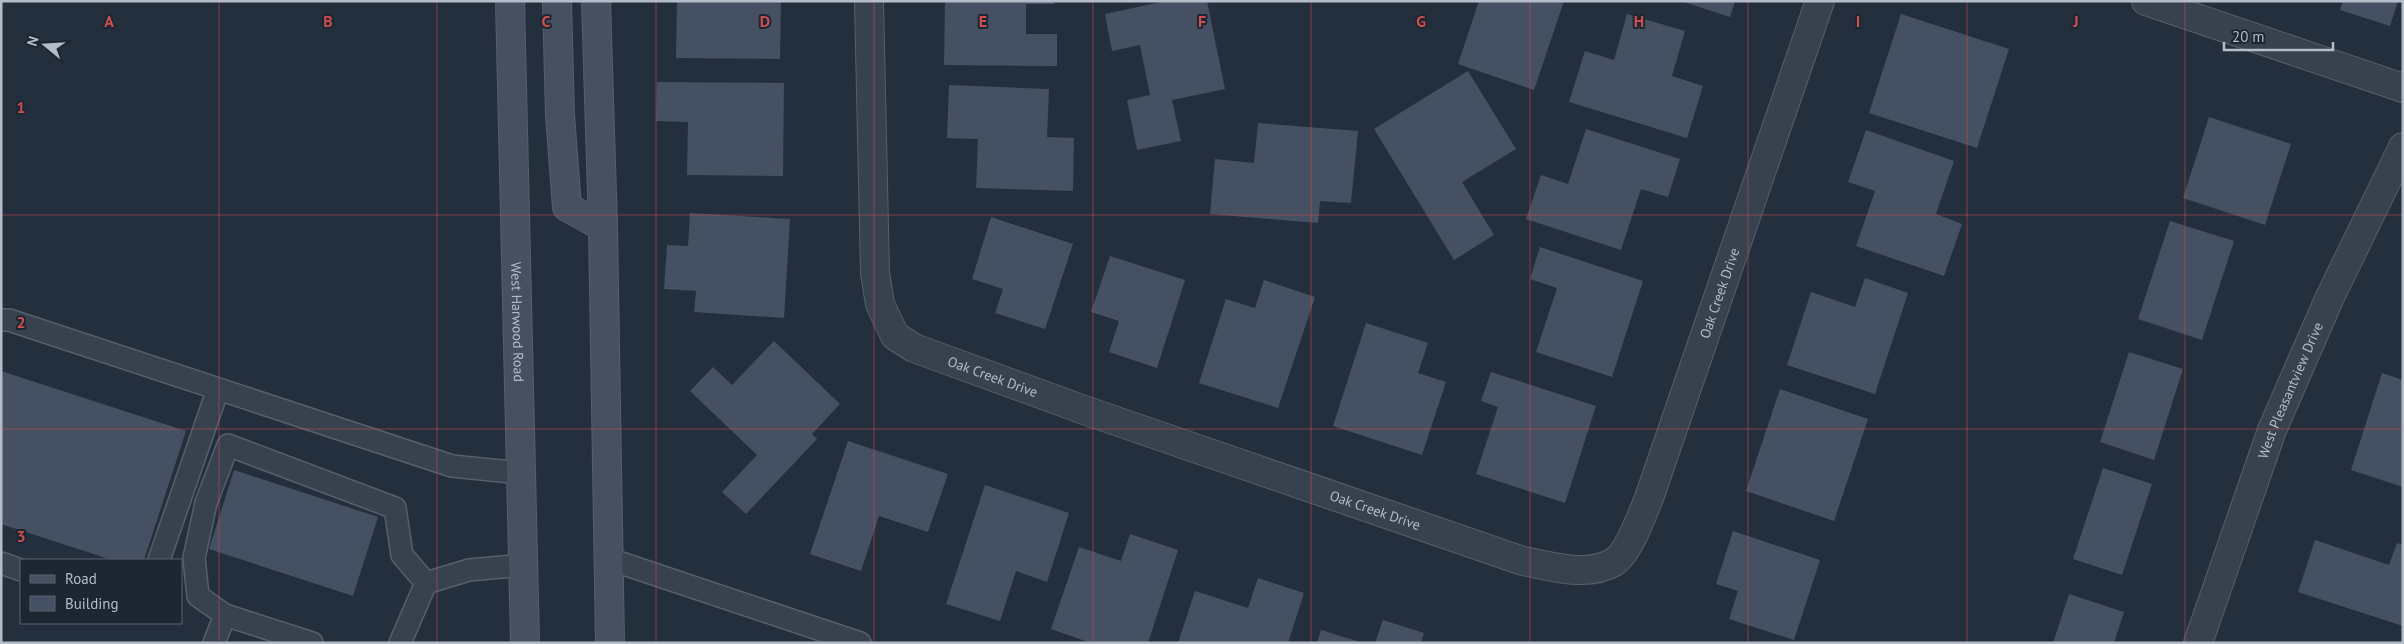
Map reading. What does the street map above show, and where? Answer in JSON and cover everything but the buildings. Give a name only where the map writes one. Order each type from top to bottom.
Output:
[{"type":"main road","name":"West Harwood Road","points":[[510,1],[525,643]]},
{"type":"main road","points":[[557,1],[560,115],[567,208],[603,227]]},
{"type":"main road","points":[[596,1],[603,227],[610,643]]},
{"type":"street","name":"Oak Creek Drive","points":[[869,1],[875,273],[880,304],[896,336],[914,348],[1069,404],[1514,558],[1581,571],[1614,562],[1626,548],[1649,498],[1820,1]]},
{"type":"street","points":[[2146,1],[2403,88]]},
{"type":"street","name":"West Pleasantview Drive","points":[[2202,642],[2272,430],[2330,297],[2403,147]]},
{"type":"lane","points":[[1,320],[9,320],[452,466],[521,473]]},
{"type":"lane","points":[[159,559],[218,389]]},
{"type":"lane","points":[[312,643],[225,615],[198,596],[194,558],[206,503],[228,445],[395,508],[402,555],[426,583]]},
{"type":"lane","points":[[609,558],[810,635],[860,643]]},
{"type":"lane","points":[[1,563],[20,570]]},
{"type":"lane","points":[[400,643],[426,583],[469,570],[523,565]]},
{"type":"lane","points":[[214,643],[225,615]]}]
